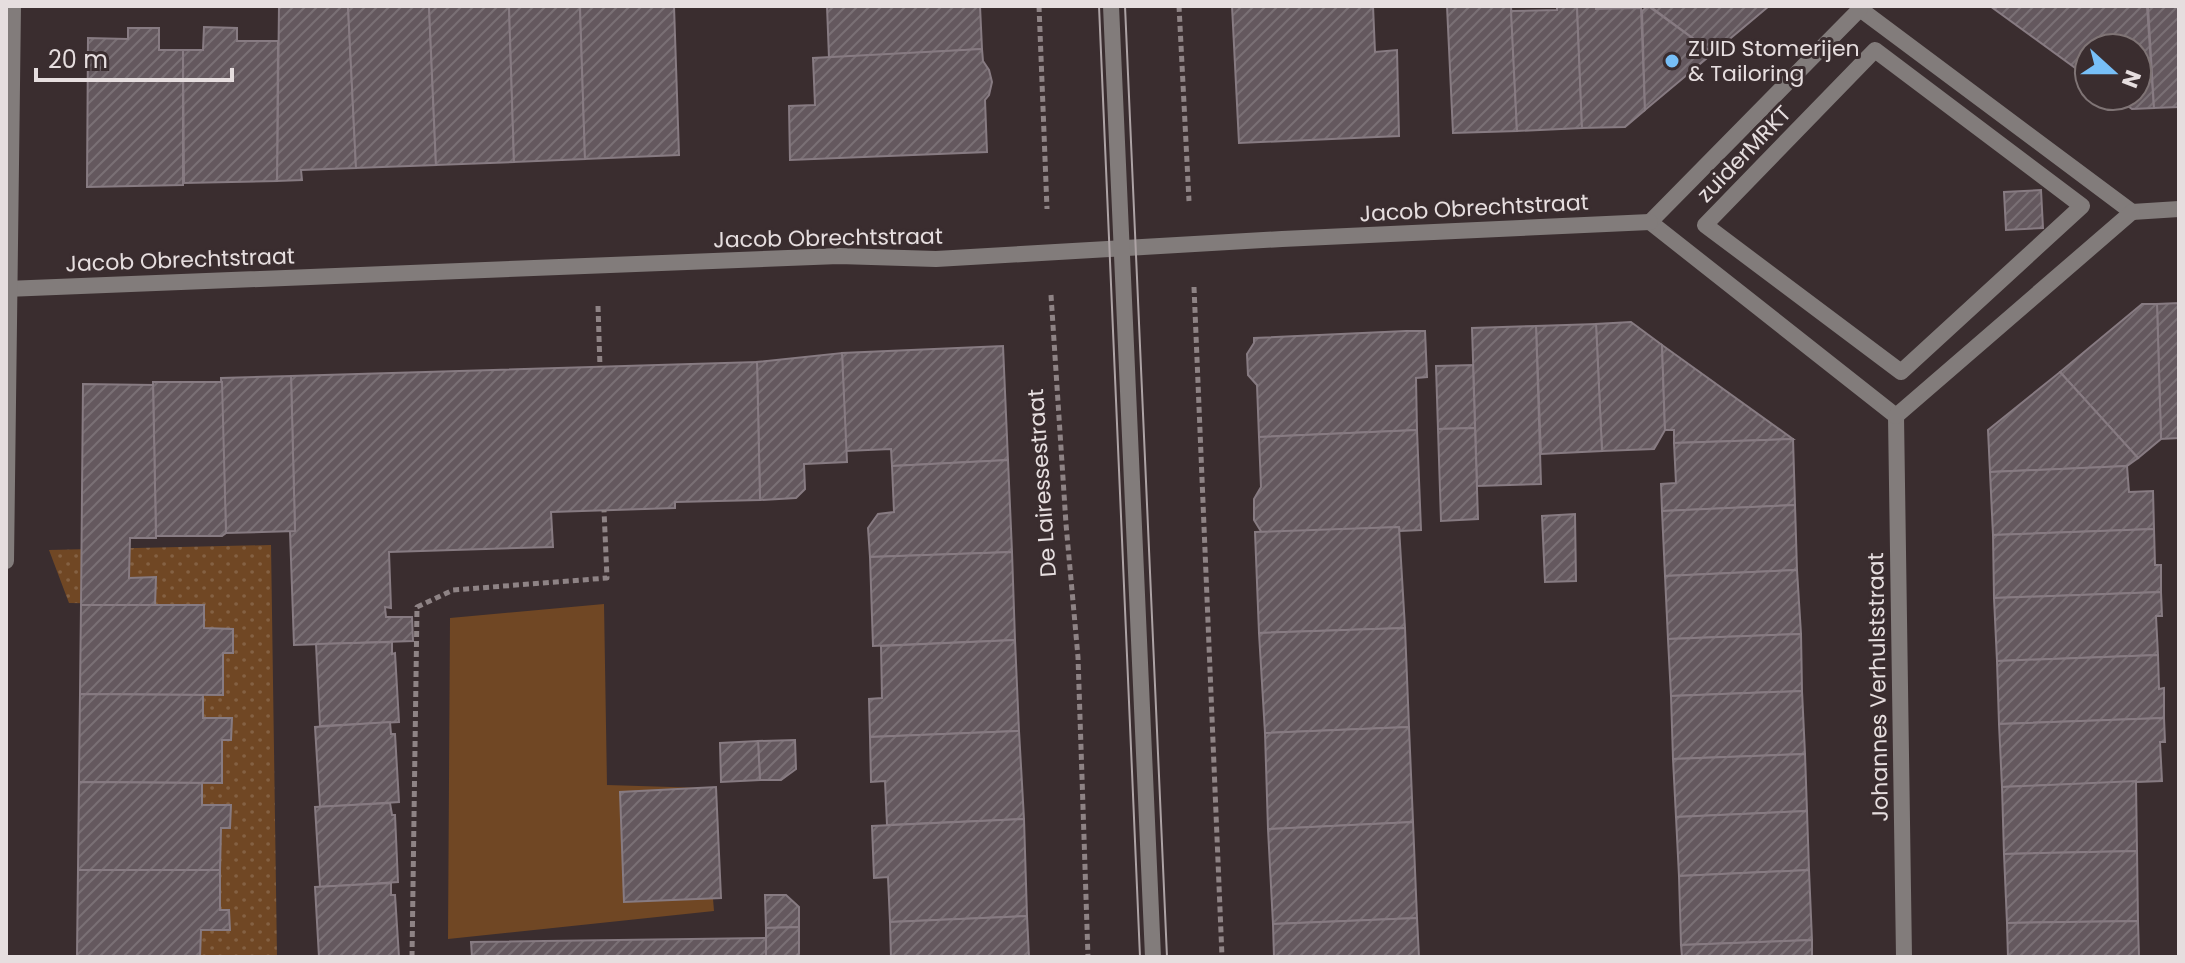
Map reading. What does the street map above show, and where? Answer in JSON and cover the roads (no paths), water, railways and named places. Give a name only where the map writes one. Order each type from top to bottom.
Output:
[{"type":"street","points":[[6,561],[13,6]]},
{"type":"street","points":[[1111,6],[1153,957]]},
{"type":"street","points":[[2132,212],[1860,7],[1650,222],[1896,416],[2132,212],[2179,209]]},
{"type":"street","name":"zuiderMRKT","points":[[1875,50],[2082,206],[1901,372],[1705,225],[1875,50]]},
{"type":"street","name":"Jacob Obrechtstraat","points":[[8,289],[839,256],[936,259],[1650,222]]},
{"type":"street","name":"Johannes Verhulststraat","points":[[1896,416],[1904,957]]},
{"type":"tram line","points":[[1099,6],[1140,957]]},
{"type":"tram line","points":[[1125,6],[1167,957]]},
{"type":"place","name":"ZUID Stomerijen & Tailoring","points":[[1672,61]]}]
